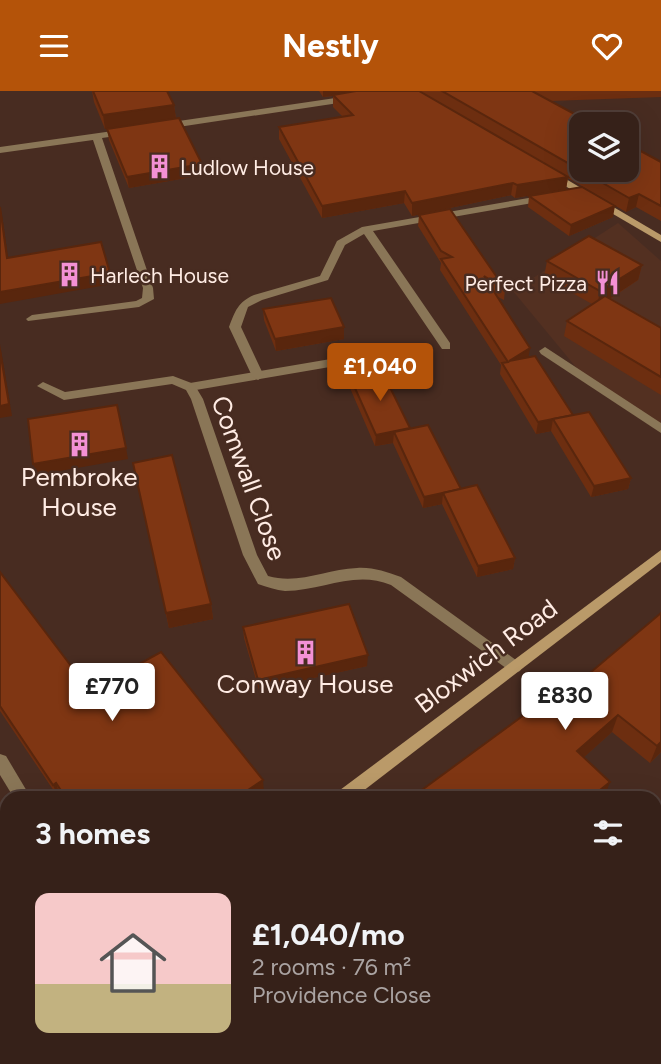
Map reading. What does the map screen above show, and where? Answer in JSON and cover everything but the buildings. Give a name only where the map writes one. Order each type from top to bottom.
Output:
[{"type":"main road","points":[[536,165],[661,239]]},
{"type":"main road","name":"Bloxwich Road","points":[[351,791],[661,555]]},
{"type":"street","points":[[150,128],[363,97]]},
{"type":"street","points":[[0,150],[137,130]]},
{"type":"street","points":[[32,319],[139,304],[148,299],[148,288],[97,136]]},
{"type":"street","points":[[569,194],[582,192]]},
{"type":"street","points":[[258,376],[235,327],[243,306],[259,296],[293,290],[324,278],[341,243],[366,229],[555,196]]},
{"type":"street","points":[[366,229],[446,346]]},
{"type":"street","points":[[190,387],[419,348]]},
{"type":"street","points":[[545,351],[661,429]]},
{"type":"street","name":"Comwall Close","points":[[43,386],[64,395],[173,380],[190,387],[197,399],[250,555],[263,580],[287,586],[360,572],[379,573],[396,581],[515,667]]},
{"type":"street","points":[[0,761],[19,791]]},
{"type":"shaded area","points":[[618,223],[661,261],[661,427],[584,377],[513,291]]},
{"type":"place","name":"Ludlow House","points":[[160,167]]},
{"type":"place","name":"Harlech House","points":[[70,275]]},
{"type":"place","name":"Perfect Pizza","points":[[607,283]]},
{"type":"place","name":"Pembroke House","points":[[79,445]]},
{"type":"place","name":"Conway House","points":[[305,652]]}]
